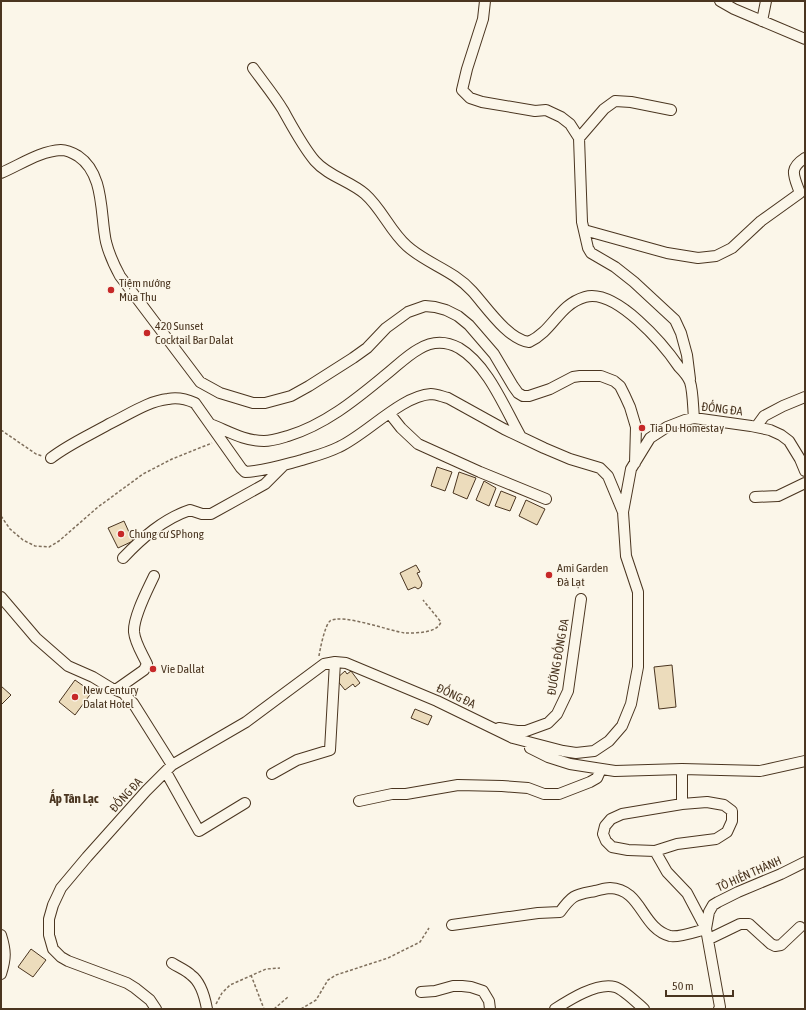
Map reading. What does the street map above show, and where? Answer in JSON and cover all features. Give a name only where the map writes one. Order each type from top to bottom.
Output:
[{"type":"street","points":[[485,1],[483,19],[463,85],[462,90],[464,94],[470,98],[489,103],[535,111],[546,110],[561,116],[570,124],[579,138],[582,222],[588,248],[591,252],[615,267],[634,282],[674,320],[682,333],[687,355],[694,418]]},
{"type":"street","points":[[720,1],[805,39]]},
{"type":"street","points":[[762,21],[766,1]]},
{"type":"street","points":[[253,68],[282,108],[295,131],[318,164],[324,170],[339,177],[365,194],[394,233],[407,246],[460,280],[472,291],[497,321],[511,333],[523,341],[529,342],[538,337],[550,326],[570,304],[587,296],[598,296],[611,301],[637,319],[651,332],[672,356],[690,381]]},
{"type":"street","points":[[579,138],[604,109],[615,101],[630,102],[671,110]]},
{"type":"street","points":[[1,173],[39,156],[56,151],[67,151],[81,158],[91,172],[99,191],[106,240],[114,264],[120,276],[200,382],[220,393],[253,404],[265,403],[291,396],[328,375],[367,348],[392,323],[408,312],[424,306],[435,306],[458,316],[469,325],[494,354],[513,386],[518,393],[523,396],[529,396],[550,389],[573,377],[601,376],[614,381],[620,386],[625,396],[636,427],[635,464]]},
{"type":"street","points":[[584,230],[667,253],[707,258],[721,254],[732,248],[773,211],[800,193],[793,174],[796,165],[805,158]]},
{"type":"street","points":[[210,424],[238,437],[253,440],[266,441],[298,433],[322,422],[334,414],[420,348],[441,342],[459,348],[477,364],[502,399],[511,420],[521,437]]},
{"type":"street","points":[[51,458],[67,447],[139,409],[160,400],[169,398],[185,399],[195,403],[245,472],[283,466],[321,455],[339,447],[410,400],[431,394],[448,398],[521,437],[570,459],[600,468],[608,476],[623,512]]},
{"type":"street","points":[[756,427],[764,416],[805,396]]},
{"type":"street","points":[[390,414],[401,428],[418,444],[480,472],[546,499]]},
{"type":"street","name":"ĐỐNG ĐA","points":[[156,1009],[150,1000],[127,983],[61,957],[53,948],[49,935],[49,919],[53,904],[61,888],[146,791],[169,768],[246,722],[324,664],[335,662],[346,663],[437,701],[513,738],[563,751],[594,751],[609,741],[622,726],[631,704],[638,667],[638,592],[626,556],[623,512],[631,470],[650,438],[667,427],[694,418],[756,427],[770,430],[789,441],[805,470]]},
{"type":"street","points":[[123,558],[139,541],[166,520],[190,510],[202,514],[211,514],[265,484],[283,466]]},
{"type":"street","points":[[755,497],[778,496],[805,483]]},
{"type":"street","points":[[117,689],[144,670],[147,664],[137,643],[134,632],[144,596],[154,576]]},
{"type":"street","points":[[1,597],[36,638],[68,666],[117,689],[133,703],[169,768],[199,831],[245,803]]},
{"type":"street","name":"ĐƯỜNG ĐỐNG ĐA","points":[[488,726],[526,731],[548,723],[557,714],[568,691],[581,599]]},
{"type":"street","points":[[272,774],[297,760],[330,750],[335,662]]},
{"type":"street","points":[[513,738],[534,750],[562,762],[615,771],[682,769],[760,771],[805,761]]},
{"type":"street","points":[[359,802],[392,794],[406,794],[458,785],[528,788],[544,794],[559,794],[597,778],[601,769]]},
{"type":"street","points":[[682,769],[682,804]]},
{"type":"street","points":[[706,802],[724,805],[732,811],[732,821],[727,832],[716,839],[677,844],[655,851],[628,850],[612,847],[606,841],[603,834],[605,826],[611,819],[622,814],[682,804],[706,802]]},
{"type":"street","points":[[655,851],[666,872],[687,893],[708,934]]},
{"type":"street","name":"TÔ HIẾN THÀNH","points":[[720,1008],[708,934],[709,912],[713,905],[805,862]]},
{"type":"street","points":[[452,925],[538,913],[560,912],[569,900],[578,894],[610,888],[624,891],[634,898],[649,922],[658,931],[672,936],[708,934],[740,924],[749,924],[775,946],[781,945],[800,927]]},
{"type":"street","points":[[1,935],[5,954],[1,974]]},
{"type":"street","points":[[172,963],[192,975],[199,984],[206,999],[207,1009]]},
{"type":"street","points":[[421,992],[435,991],[453,986],[472,987],[483,991],[489,1001],[490,1009]]},
{"type":"street","points":[[555,1009],[589,990],[605,986],[616,987],[644,1009]]},
{"type":"path","points":[[1,430],[36,454],[45,458],[51,458]]},
{"type":"path","points":[[1,516],[10,529],[22,540],[35,546],[49,547],[59,541],[98,507],[143,474],[172,459],[221,440]]},
{"type":"path","points":[[321,666],[319,655],[326,626],[331,620],[350,620],[405,633],[417,633],[434,630],[441,622],[423,600]]},
{"type":"path","points":[[302,1009],[316,1000],[328,980],[336,975],[388,958],[420,942],[429,928]]},
{"type":"path","points":[[213,1009],[222,993],[230,985],[266,969],[280,968]]},
{"type":"path","points":[[251,975],[264,1009]]},
{"type":"path","points":[[274,1009],[288,997]]},
{"type":"building","points":[[437,467],[452,472],[445,491],[431,486]]},
{"type":"building","points":[[459,472],[476,478],[467,499],[453,493]]},
{"type":"building","points":[[484,481],[496,488],[489,506],[476,500]]},
{"type":"building","points":[[501,491],[516,497],[510,511],[495,506]]},
{"type":"building","points":[[526,500],[545,509],[537,525],[519,516]]},
{"type":"building","name":"Chung cư SPhong","points":[[124,521],[133,541],[118,548],[108,528]]},
{"type":"building","points":[[416,565],[420,572],[417,573],[422,583],[421,587],[418,589],[415,587],[408,590],[400,573]]},
{"type":"building","points":[[672,665],[676,707],[659,709],[654,667]]},
{"type":"building","points":[[345,671],[347,674],[351,671],[360,683],[355,687],[353,684],[345,690],[336,679]]},
{"type":"building","name":"New Century Dalat Hotel","points":[[75,680],[92,692],[75,715],[59,702]]},
{"type":"building","points":[[1,686],[11,695],[1,705]]},
{"type":"building","points":[[415,709],[432,716],[428,725],[411,718]]},
{"type":"building","points":[[31,949],[46,960],[33,977],[18,967]]},
{"type":"place","name":"Tiệm nướng Mùa Thu","points":[[111,290]]},
{"type":"place","name":"420 Sunset Cocktail Bar Dalat","points":[[147,333]]},
{"type":"place","name":"Tia Du Homestay","points":[[642,428]]},
{"type":"place","name":"Chung cư SPhong","points":[[121,534]]},
{"type":"place","name":"Ami Garden Đà Lạt","points":[[549,575]]},
{"type":"place","name":"Vie Dallat","points":[[153,669]]},
{"type":"place","name":"New Century Dalat Hotel","points":[[75,697]]},
{"type":"district","name":"Ấp Tân Lạc","points":[[74,798]]}]
